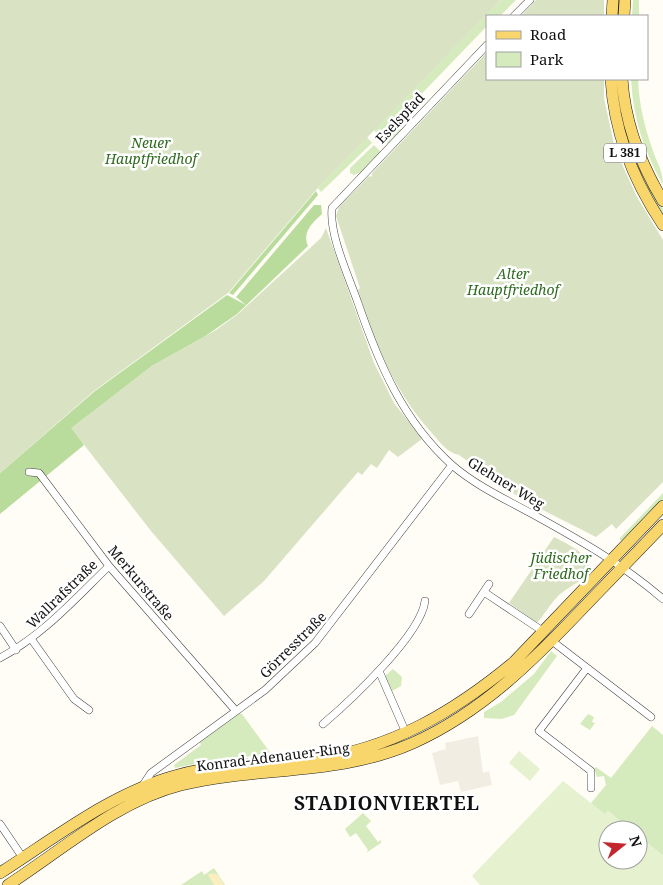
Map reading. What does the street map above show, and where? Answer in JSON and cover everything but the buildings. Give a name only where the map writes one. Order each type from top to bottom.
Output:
[{"type":"main road","points":[[612,15],[613,0]]},
{"type":"main road","points":[[624,15],[625,0]]},
{"type":"main road","name":"L 381","points":[[611,80],[616,121],[622,146],[633,172],[663,225]]},
{"type":"main road","name":"L 381","points":[[622,80],[627,119],[634,143],[663,201]]},
{"type":"main road","name":"Konrad-Adenauer-Ring","points":[[8,885],[106,820],[162,790],[224,778],[347,764],[413,742],[445,727],[474,708],[522,670],[613,559],[663,506]]},
{"type":"main road","name":"Konrad-Adenauer-Ring","points":[[0,874],[93,813],[140,789],[168,778],[192,772],[348,754],[384,743],[406,733],[438,716],[493,680],[548,636],[623,567],[663,525]]},
{"type":"street","points":[[515,15],[530,0]]},
{"type":"street","name":"Eselspfad","points":[[332,208],[486,46]]},
{"type":"street","name":"Glehner Weg","points":[[332,208],[333,226],[348,274],[387,380],[408,415],[452,465],[488,489],[613,559],[663,599]]},
{"type":"street","name":"Görresstraße","points":[[140,789],[151,773],[236,711],[294,665],[321,637],[452,465]]},
{"type":"street","name":"Merkurstraße","points":[[29,472],[39,473],[109,566],[236,711]]},
{"type":"street","name":"Wallrafstraße","points":[[0,658],[32,640],[109,566]]},
{"type":"street","points":[[468,614],[489,584]]},
{"type":"street","points":[[484,592],[548,636],[651,718]]},
{"type":"street","points":[[323,724],[351,700],[379,671],[421,617],[425,601]]},
{"type":"street","points":[[0,626],[16,650]]},
{"type":"street","name":"Wallrafstraße","points":[[32,640],[74,699],[89,710]]},
{"type":"street","points":[[587,668],[539,731],[591,770],[591,788]]},
{"type":"street","points":[[379,671],[406,733]]},
{"type":"street","points":[[0,824],[23,858]]},
{"type":"green space","name":"Neuer Hauptfriedhof","points":[[0,0],[501,0],[317,189],[228,293],[94,391],[0,473]]},
{"type":"green space","points":[[501,0],[516,0],[501,15],[486,15]]},
{"type":"green space","points":[[536,0],[604,0],[604,15],[522,15]]},
{"type":"green space","points":[[633,0],[639,0],[639,15],[632,15]]},
{"type":"green space","points":[[486,15],[486,27],[380,137],[374,130]]},
{"type":"green space","name":"Alter Hauptfriedhof","points":[[486,53],[486,80],[604,80],[604,98],[615,149],[637,197],[663,240],[663,482],[616,529],[612,524],[596,537],[523,500],[459,455],[447,449],[440,443],[406,400],[378,347],[364,309],[358,290],[360,288],[336,216],[339,207],[369,176],[371,177],[373,172]]},
{"type":"green space","points":[[619,80],[650,186],[663,208],[663,215],[635,167],[620,116]]},
{"type":"green space","points":[[631,80],[638,80],[644,122],[661,170],[663,185],[645,147],[637,121]]},
{"type":"green space","points":[[397,126],[401,130],[388,144],[381,140]]},
{"type":"green space","points":[[367,137],[372,143],[321,192],[318,188]]},
{"type":"green space","points":[[374,145],[381,152],[363,171],[354,175],[350,173],[350,168]]},
{"type":"green space","points":[[316,191],[318,195],[233,295],[229,293]]},
{"type":"green space","points":[[314,205],[321,205],[322,214],[307,232],[306,241],[308,246],[237,314],[204,337],[152,366],[72,428],[84,445],[0,514],[0,473],[95,391],[227,295],[246,305],[236,297]]},
{"type":"green space","points":[[326,228],[374,363],[394,403],[422,439],[398,457],[389,450],[377,468],[371,464],[362,475],[358,472],[264,581],[224,616],[151,531],[71,428],[152,366],[216,330],[238,314],[321,238]]},
{"type":"green space","points":[[663,493],[663,500],[624,542],[619,539]]},
{"type":"green space","name":"Jüdischer Friedhof","points":[[554,537],[582,554],[589,566],[588,572],[582,579],[559,595],[537,623],[509,603]]},
{"type":"green space","points":[[551,651],[557,656],[514,715],[502,719],[484,718],[484,712],[501,702],[534,674]]},
{"type":"green space","points":[[393,669],[402,677],[401,686],[392,691],[385,676]]},
{"type":"green space","points":[[239,713],[242,714],[272,755],[226,758],[175,768],[174,765],[201,745],[199,741]]},
{"type":"green space","points":[[588,714],[594,717],[592,722],[595,723],[590,730],[580,724]]},
{"type":"green space","points":[[652,726],[663,735],[663,856],[648,843],[648,820],[619,820],[608,811],[605,815],[591,803],[606,785],[604,776],[597,777],[594,769],[596,767],[611,778]]},
{"type":"green space","points":[[519,751],[540,769],[530,781],[509,763]]},
{"type":"green space","points":[[563,781],[605,814],[608,811],[619,820],[598,820],[598,870],[648,870],[648,843],[663,856],[663,885],[480,885],[472,876]]},
{"type":"green space","points":[[363,813],[371,821],[366,826],[378,842],[381,840],[381,843],[366,853],[368,850],[356,833],[350,837],[345,829]]},
{"type":"green space","points":[[214,868],[225,885],[181,885],[202,871],[204,875]]},
{"type":"sand","points":[[212,873],[218,875],[224,885],[214,885],[208,875]]},
{"type":"shaded area","points":[[478,736],[483,773],[489,771],[492,785],[461,792],[458,781],[440,785],[432,753],[446,749],[445,743]]},
{"type":"district","name":"STADIONVIERTEL","points":[[387,803]]}]
